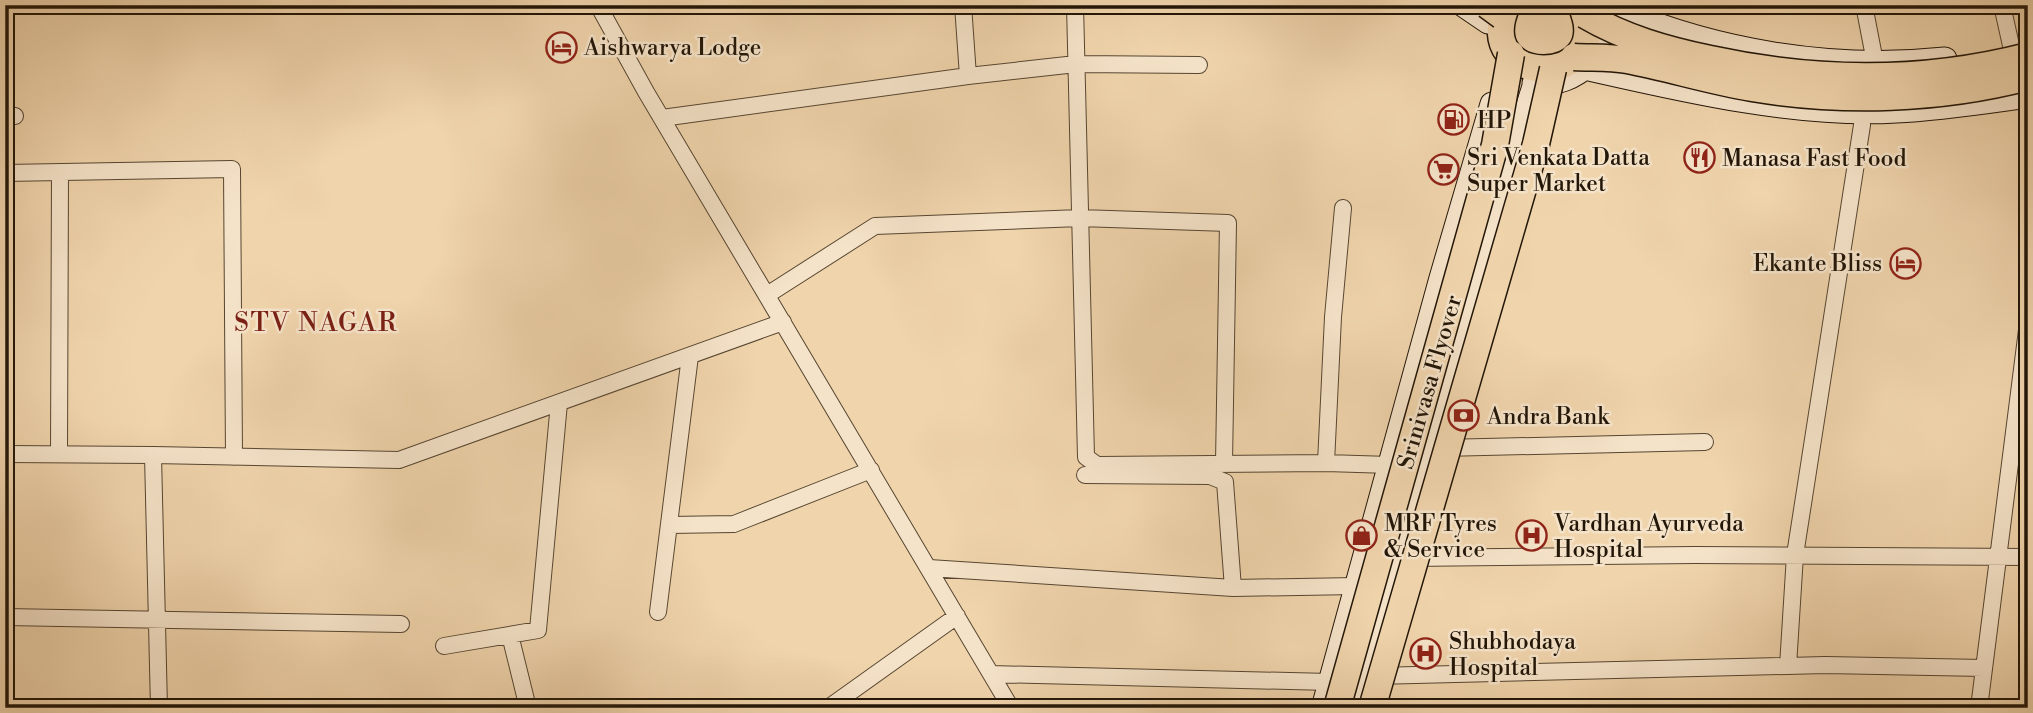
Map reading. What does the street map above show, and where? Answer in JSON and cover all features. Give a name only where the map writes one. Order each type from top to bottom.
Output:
[{"type":"main road","name":"Srinivasa Flyover","points":[[1372,708],[1536,144],[1562,69],[1584,42],[1593,8]]},
{"type":"main road","points":[[1593,8],[1626,36],[1684,54],[1755,69],[1825,76],[1893,76],[1953,72],[2022,51]]},
{"type":"main road","name":"Srinivasa Flyover","points":[[1334,695],[1495,145],[1507,60],[1495,11]]},
{"type":"main road","points":[[1507,60],[1538,70],[1627,60],[1754,88],[1821,96],[1920,94],[2028,77]]},
{"type":"street","points":[[598,5],[1011,708]]},
{"type":"street","points":[[963,5],[968,76]]},
{"type":"street","points":[[1075,5],[1086,457],[1097,465],[1390,465]]},
{"type":"street","points":[[1463,5],[1495,11]]},
{"type":"street","points":[[1788,666],[1795,555],[1862,125],[1861,110],[1867,62],[1864,5]]},
{"type":"street","points":[[1593,8],[1701,39],[1819,60],[1867,62],[1935,61],[2022,51],[2002,5]]},
{"type":"street","points":[[1323,708],[1334,695],[1356,586],[1441,278],[1507,60]]},
{"type":"street","points":[[662,118],[1076,64],[1199,65]]},
{"type":"street","points":[[1357,708],[1506,175],[1562,69],[1812,109],[1894,111],[2028,96]]},
{"type":"street","points":[[5,173],[232,169],[234,457]]},
{"type":"street","points":[[59,454],[60,172]]},
{"type":"street","points":[[1326,463],[1332,317],[1343,208]]},
{"type":"street","points":[[767,295],[874,226],[1080,218],[1228,223],[1224,463]]},
{"type":"street","points":[[1979,708],[2028,321]]},
{"type":"street","points":[[5,454],[399,460],[783,322]]},
{"type":"street","points":[[658,611],[690,356]]},
{"type":"street","points":[[444,646],[538,630],[559,403]]},
{"type":"street","points":[[1429,448],[1705,442]]},
{"type":"street","points":[[153,455],[159,708]]},
{"type":"street","points":[[669,525],[734,524],[871,470]]},
{"type":"street","points":[[1085,475],[1210,476],[1225,482],[1233,588]]},
{"type":"street","points":[[1398,559],[1795,555],[2028,556]]},
{"type":"street","points":[[929,568],[1233,588],[1356,586]]},
{"type":"street","points":[[828,708],[957,616]]},
{"type":"street","points":[[5,617],[401,624]]},
{"type":"street","points":[[510,635],[528,708]]},
{"type":"street","points":[[1365,676],[1788,666],[1984,668]]},
{"type":"street","points":[[991,674],[1334,695]]},
{"type":"place","name":"Aishwarya Lodge","points":[[561,47]]},
{"type":"place","name":"HP","points":[[1454,120]]},
{"type":"place","name":"Manasa Fast Food","points":[[1699,158]]},
{"type":"place","name":"Sri Venkata Datta Super Market","points":[[1444,170]]},
{"type":"place","name":"Ekante Bliss","points":[[1905,263]]},
{"type":"place","name":"Andra Bank","points":[[1464,416]]},
{"type":"place","name":"MRF Tyres & Service","points":[[1361,536]]},
{"type":"place","name":"Vardhan Ayurveda Hospital","points":[[1531,536]]},
{"type":"place","name":"Shubhodaya Hospital","points":[[1426,654]]},
{"type":"district","name":"STV NAGAR","points":[[316,322]]}]
